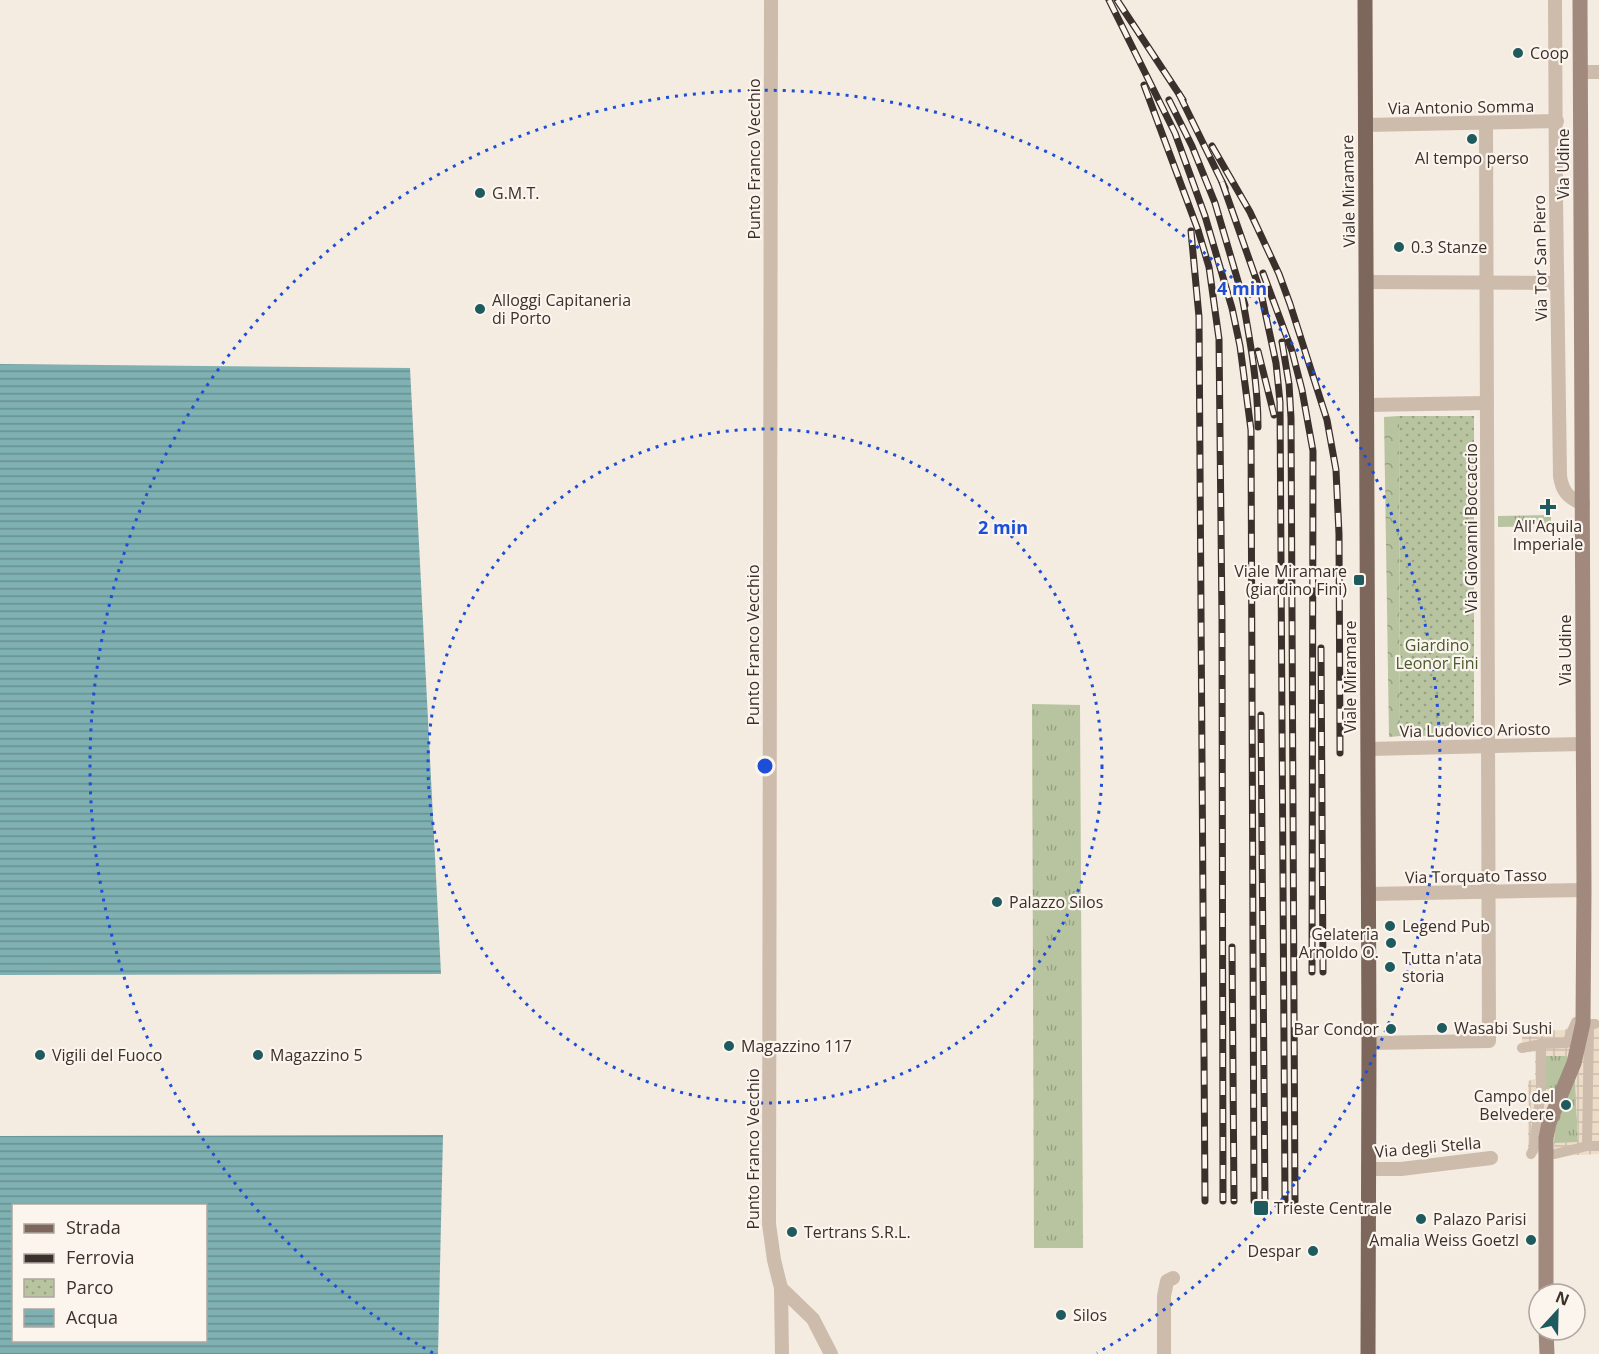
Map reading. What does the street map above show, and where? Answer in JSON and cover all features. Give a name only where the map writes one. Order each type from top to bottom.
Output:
[{"type":"main road","name":"Viale Miramare","points":[[1365,0],[1370,1043],[1368,1354]]},
{"type":"main road","name":"Via Udine","points":[[1546,1282],[1546,1138],[1549,1123],[1574,1063],[1583,1023],[1581,1]]},
{"type":"street","name":"Punto Franco Vecchio","points":[[771,0],[768,1224],[781,1288],[782,1354]]},
{"type":"street","name":"Via Tor San Piero","points":[[1555,0],[1561,481],[1570,499],[1583,504]]},
{"type":"street","points":[[1580,72],[1599,72]]},
{"type":"street","name":"Via Antonio Somma","points":[[1365,125],[1557,121]]},
{"type":"street","name":"Via Giovanni Boccaccio","points":[[1370,1043],[1489,1041],[1486,123]]},
{"type":"street","points":[[1367,282],[1557,283]]},
{"type":"street","points":[[1367,405],[1487,403]]},
{"type":"street","name":"Via Ludovico Ariosto","points":[[1368,749],[1583,744]]},
{"type":"street","name":"Via Torquato Tasso","points":[[1369,894],[1584,890]]},
{"type":"street","points":[[1522,1048],[1541,1044],[1568,1043],[1576,1022]]},
{"type":"street","points":[[1587,1146],[1589,1024],[1595,1024]]},
{"type":"street","points":[[1533,1153],[1541,1089],[1541,1044]]},
{"type":"street","points":[[1555,1154],[1587,1146],[1599,1146]]},
{"type":"street","name":"Via degli Stella","points":[[1368,1169],[1401,1169],[1491,1158]]},
{"type":"street","points":[[1164,1354],[1164,1296],[1167,1281],[1173,1278]]},
{"type":"street","points":[[781,1288],[813,1319],[831,1354]]},
{"type":"green space","points":[[1399,416],[1400,736],[1389,737],[1384,417]]},
{"type":"green space","name":"Giardino Leonor Fini","points":[[1399,416],[1474,416],[1474,736],[1400,736]]},
{"type":"green space","points":[[1551,515],[1551,526],[1498,527],[1498,516]]},
{"type":"green space","points":[[1032,704],[1080,705],[1083,1248],[1034,1248]]},
{"type":"green space","points":[[1546,1056],[1568,1056],[1557,1089],[1545,1089]]},
{"type":"green space","points":[[1575,1076],[1578,1143],[1554,1143],[1555,1124]]},
{"type":"shaded area","points":[[1574,1022],[1568,1061],[1567,1056],[1546,1056],[1545,1089],[1557,1089],[1540,1154],[1528,1154],[1528,1081],[1535,1079],[1535,1052],[1522,1052],[1522,1031],[1565,1030]]},
{"type":"shaded area","points":[[1589,1024],[1599,1024],[1599,1154],[1558,1156],[1555,1154],[1554,1143],[1578,1142],[1575,1076]]},
{"type":"water","points":[[0,364],[410,368],[441,974],[0,975]]},
{"type":"water","points":[[443,1135],[438,1354],[0,1354],[0,1136]]},
{"type":"railway","points":[[1109,0],[1175,133],[1205,216],[1232,308],[1240,346],[1251,430],[1254,1201]]},
{"type":"railway","points":[[1117,0],[1183,100]]},
{"type":"railway","points":[[1144,85],[1198,230],[1209,267],[1219,339],[1223,1201]]},
{"type":"railway","points":[[1179,94],[1225,188]]},
{"type":"railway","points":[[1169,100],[1192,146],[1215,203],[1245,305]]},
{"type":"railway","points":[[1212,146],[1250,212],[1279,274],[1327,420],[1336,470],[1339,534],[1340,753]]},
{"type":"railway","points":[[1222,182],[1261,293],[1276,363],[1280,402],[1285,1201]]},
{"type":"railway","points":[[1191,231],[1199,317],[1205,1201]]},
{"type":"railway","points":[[1263,273],[1292,351],[1313,451],[1312,972]]},
{"type":"railway","points":[[1242,296],[1251,345],[1258,427]]},
{"type":"railway","points":[[1282,342],[1289,384],[1291,418],[1295,1201]]},
{"type":"railway","points":[[1258,351],[1274,415]]},
{"type":"railway","points":[[1321,648],[1323,972]]},
{"type":"railway","points":[[1261,715],[1265,1201]]},
{"type":"railway","points":[[1232,947],[1234,1201]]},
{"type":"place","name":"Coop","points":[[1518,53]]},
{"type":"place","name":"Al tempo perso","points":[[1472,139]]},
{"type":"place","name":"G.M.T.","points":[[480,193]]},
{"type":"place","name":"0.3 Stanze","points":[[1399,247]]},
{"type":"place","name":"Alloggi Capitaneria di Porto","points":[[480,309]]},
{"type":"place","name":"All'Aquila Imperiale","points":[[1548,507]]},
{"type":"place","name":"Viale Miramare (giardino Fini)","points":[[1359,580]]},
{"type":"place","name":"Palazzo Silos","points":[[997,902]]},
{"type":"place","name":"Legend Pub","points":[[1390,926]]},
{"type":"place","name":"Gelateria Arnoldo O.","points":[[1391,943]]},
{"type":"place","name":"Tutta n'ata storia","points":[[1390,967]]},
{"type":"place","name":"Wasabi Sushi","points":[[1442,1028]]},
{"type":"place","name":"Bar Condor","points":[[1391,1029]]},
{"type":"place","name":"Magazzino 117","points":[[729,1046]]},
{"type":"place","name":"Vigili del Fuoco","points":[[40,1055]]},
{"type":"place","name":"Magazzino 5","points":[[258,1055]]},
{"type":"place","name":"Campo del Belvedere","points":[[1566,1105]]},
{"type":"place","name":"Trieste Centrale","points":[[1261,1208]]},
{"type":"place","name":"Palazo Parisi","points":[[1421,1219]]},
{"type":"place","name":"Tertrans S.R.L.","points":[[792,1232]]},
{"type":"place","name":"Amalia Weiss Goetzl","points":[[1531,1240]]},
{"type":"place","name":"Despar","points":[[1313,1251]]},
{"type":"place","name":"Silos","points":[[1061,1315]]}]
